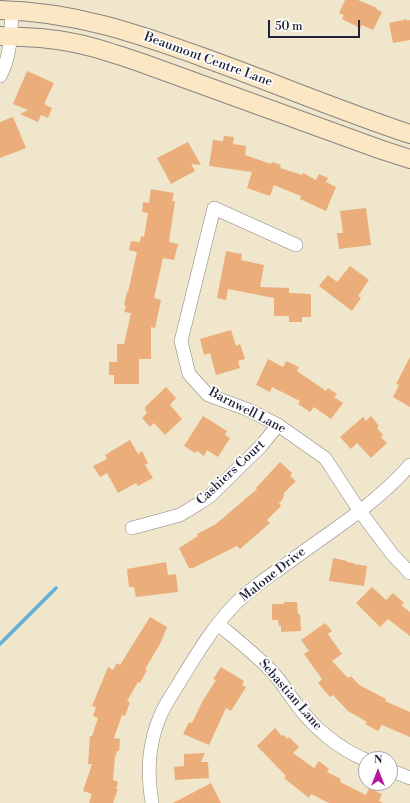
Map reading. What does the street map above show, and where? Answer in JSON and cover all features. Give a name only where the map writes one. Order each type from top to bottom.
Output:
[{"type":"street","points":[[0,76],[4,70],[7,57],[5,36],[6,10]]},
{"type":"street","name":"Beaumont Centre Lane","points":[[6,10],[56,15],[118,28],[244,72],[410,134]]},
{"type":"street","name":"Beaumont Centre Lane","points":[[5,36],[50,39],[112,53],[410,159]]},
{"type":"street","name":"Barnwell Lane","points":[[296,245],[214,208],[181,341],[190,374],[208,395],[249,410],[278,425],[325,458],[359,510],[392,554],[410,572]]},
{"type":"street","name":"Cashiers Court","points":[[132,528],[180,515],[210,496],[262,446],[278,425]]},
{"type":"street","name":"Malone Drive","points":[[152,803],[149,782],[149,761],[155,730],[162,713],[196,655],[218,624],[236,604],[256,586],[374,500],[410,465]]},
{"type":"street","name":"Sebastian Lane","points":[[218,624],[261,660],[276,676],[315,726],[343,748],[358,756]]},
{"type":"street","points":[[398,773],[410,778]]},
{"type":"building","points":[[345,0],[358,0],[377,8],[376,9],[382,12],[373,30],[362,25],[360,28],[342,19],[344,15],[339,13]]},
{"type":"building","points":[[407,19],[407,21],[410,20],[410,40],[393,43],[389,23]]},
{"type":"building","points":[[27,71],[54,83],[44,104],[46,103],[45,105],[52,108],[48,118],[41,115],[38,122],[20,114],[28,110],[13,104]]},
{"type":"building","points":[[13,117],[26,148],[0,158],[0,122]]},
{"type":"building","points":[[224,136],[234,137],[233,144],[246,146],[245,155],[271,164],[272,162],[281,165],[280,168],[302,175],[303,173],[316,180],[319,174],[328,178],[326,182],[336,187],[326,211],[300,199],[301,196],[274,185],[270,196],[247,188],[252,172],[209,166],[213,140],[223,141]]},
{"type":"building","points":[[188,142],[201,165],[191,164],[195,171],[171,184],[157,158]]},
{"type":"building","points":[[151,189],[174,193],[172,201],[175,201],[169,242],[178,244],[174,260],[163,258],[154,298],[161,300],[155,328],[151,327],[151,359],[139,359],[139,384],[114,384],[114,375],[109,375],[109,362],[117,362],[117,344],[124,344],[131,313],[124,312],[126,306],[124,305],[137,252],[129,250],[131,241],[140,242],[141,236],[144,237],[148,213],[142,212],[143,202],[149,203]]},
{"type":"building","points":[[366,208],[371,245],[339,249],[337,233],[343,233],[340,211]]},
{"type":"building","points":[[226,251],[242,254],[241,260],[264,265],[260,287],[289,288],[289,293],[311,294],[311,317],[302,317],[302,322],[289,322],[289,316],[274,316],[274,298],[228,289],[226,300],[217,298]]},
{"type":"building","points":[[350,266],[369,280],[358,296],[361,298],[352,311],[319,286],[328,275],[337,282]]},
{"type":"building","points":[[231,330],[236,346],[240,344],[245,359],[238,361],[240,368],[216,375],[210,353],[204,355],[200,339]]},
{"type":"building","points":[[410,357],[410,407],[393,397],[399,385],[396,384]]},
{"type":"building","points":[[268,359],[283,367],[286,361],[299,367],[297,371],[326,391],[328,388],[337,394],[334,397],[343,403],[331,419],[314,407],[310,412],[298,404],[300,401],[272,387],[270,392],[256,385]]},
{"type":"building","points":[[166,387],[176,398],[170,405],[182,419],[165,435],[154,423],[150,427],[142,418],[147,413],[145,407]]},
{"type":"building","points":[[203,416],[227,431],[225,435],[230,438],[218,457],[207,450],[204,456],[197,451],[195,453],[184,446]]},
{"type":"building","points":[[371,416],[379,426],[377,428],[383,435],[381,437],[387,443],[371,458],[357,443],[351,449],[340,437],[363,417],[366,421]]},
{"type":"building","points":[[130,440],[138,454],[142,451],[148,463],[145,465],[153,478],[138,486],[136,483],[118,493],[107,473],[100,477],[93,466],[107,459],[105,455]]},
{"type":"building","points":[[280,462],[292,473],[290,476],[296,481],[284,493],[283,499],[279,503],[281,506],[267,520],[270,523],[240,549],[237,546],[193,568],[189,568],[179,548],[198,536],[197,534],[216,524],[257,489],[256,488]]},
{"type":"building","points":[[333,558],[367,566],[364,586],[329,581]]},
{"type":"building","points":[[166,562],[168,575],[176,574],[178,592],[136,597],[134,587],[129,587],[127,569]]},
{"type":"building","points":[[372,587],[386,600],[393,593],[404,603],[401,605],[410,612],[410,636],[388,619],[380,627],[356,603]]},
{"type":"building","points":[[284,602],[297,602],[298,614],[300,614],[301,631],[281,632],[281,626],[279,626],[278,620],[272,620],[272,604],[284,604]]},
{"type":"building","points":[[150,617],[167,627],[160,644],[145,669],[147,670],[140,683],[138,682],[127,701],[130,702],[125,716],[122,715],[114,738],[120,739],[119,751],[117,751],[115,756],[113,780],[118,782],[116,789],[118,789],[113,803],[89,803],[92,794],[83,791],[92,764],[88,764],[90,736],[92,736],[98,718],[93,716],[96,707],[92,706],[108,667],[113,670],[117,663],[120,665]]},
{"type":"building","points":[[325,623],[332,631],[328,634],[342,654],[332,661],[348,678],[351,676],[359,685],[386,699],[385,701],[410,712],[410,737],[382,725],[378,731],[365,724],[367,722],[348,711],[333,695],[330,697],[318,683],[322,679],[304,654],[309,651],[301,640]]},
{"type":"building","points":[[221,667],[244,681],[242,685],[246,687],[231,711],[226,708],[209,745],[183,734],[189,722],[192,723],[202,702],[216,680],[213,679]]},
{"type":"building","points":[[275,728],[282,736],[284,735],[287,739],[289,737],[299,747],[293,753],[314,768],[319,761],[329,769],[327,772],[341,779],[340,782],[366,795],[368,791],[376,791],[382,794],[379,801],[383,803],[329,803],[311,794],[309,798],[284,778],[286,776],[257,746]]},
{"type":"building","points":[[205,753],[201,762],[208,762],[209,778],[175,780],[174,767],[184,766],[184,754]]},
{"type":"building","points":[[211,783],[221,803],[173,803]]},
{"type":"waterway","points":[[0,644],[56,588]]}]
